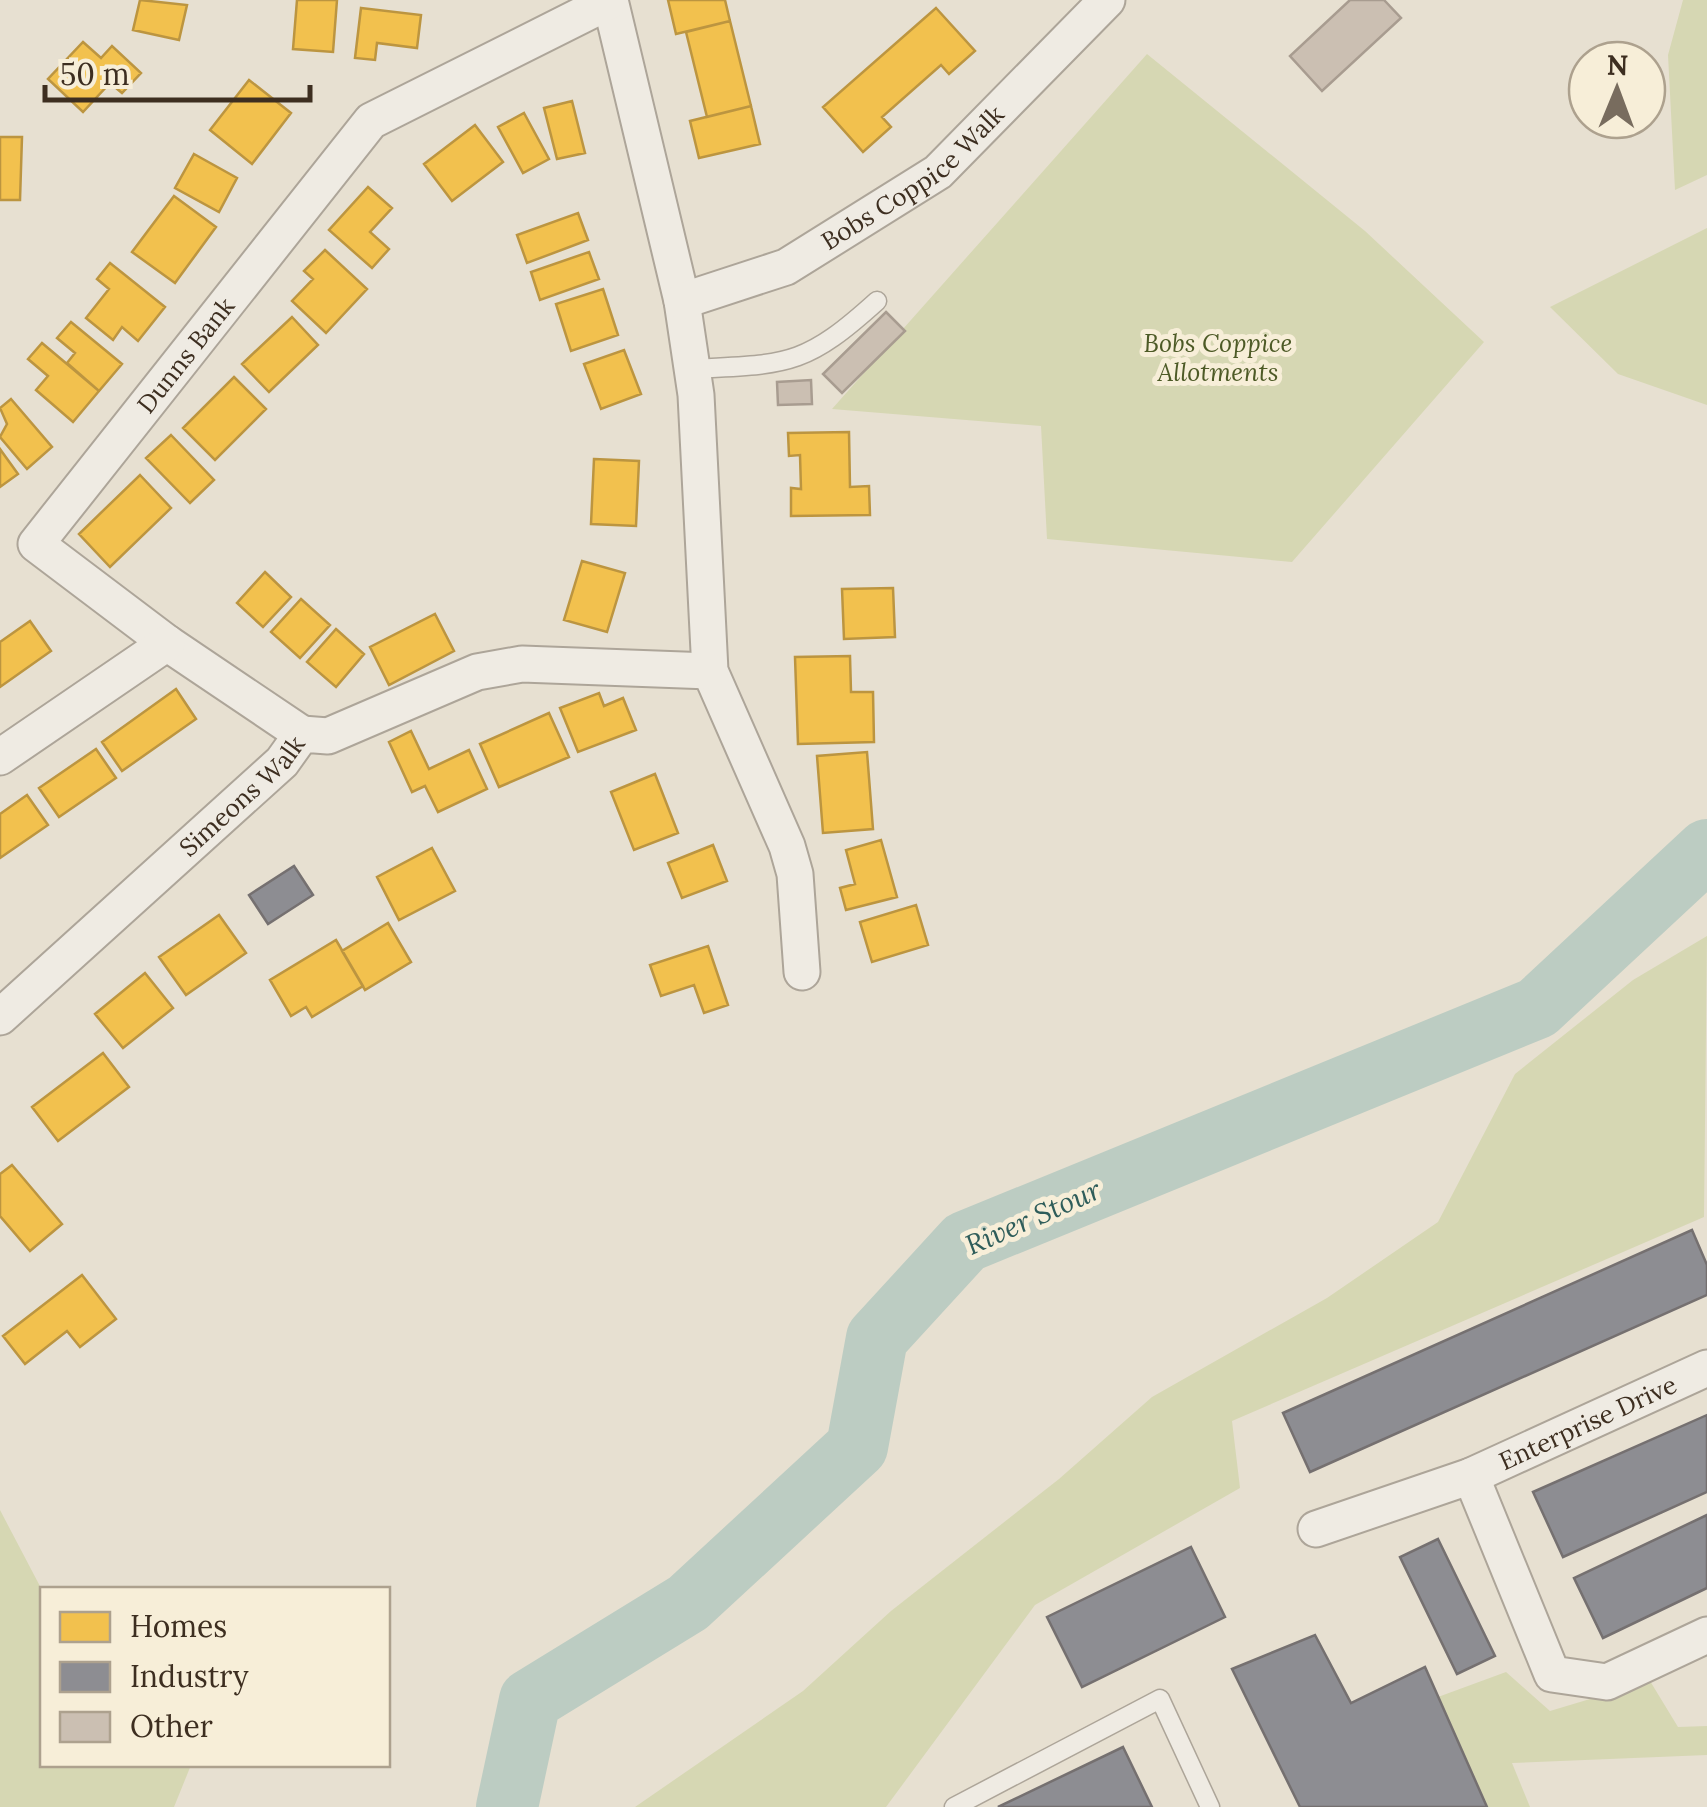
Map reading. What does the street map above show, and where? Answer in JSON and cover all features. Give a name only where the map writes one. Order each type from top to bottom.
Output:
[{"type":"street","name":"Dunns Bank","points":[[302,734],[166,643],[36,544],[371,121],[610,0],[682,301],[692,369],[710,670],[788,846],[795,874],[802,972]]},
{"type":"street","name":"Bobs Coppice Walk","points":[[682,301],[786,267],[938,172],[1107,0]]},
{"type":"street","points":[[0,757],[166,643]]},
{"type":"street","name":"Simeons Walk","points":[[0,1017],[282,762],[302,734],[328,736],[477,672],[522,664],[710,670]]},
{"type":"street","name":"Enterprise Drive","points":[[1316,1529],[1471,1476],[1707,1368]]},
{"type":"street","name":"Enterprise Drive","points":[[1471,1476],[1552,1674],[1607,1682],[1707,1634]]},
{"type":"lane","points":[[692,369],[803,358],[835,338],[877,301]]},
{"type":"lane","points":[[954,1807],[1160,1699],[1210,1807]]},
{"type":"green space","points":[[1683,0],[1707,0],[1707,175],[1675,190],[1668,55]]},
{"type":"green space","name":"Bobs Coppice Allotments","points":[[1147,54],[1365,231],[1484,342],[1292,562],[1047,539],[1041,426],[832,409]]},
{"type":"green space","points":[[1707,228],[1707,405],[1618,374],[1550,307]]},
{"type":"green space","points":[[1707,936],[1704,1217],[1232,1421],[1240,1488],[1035,1605],[886,1807],[635,1807],[803,1691],[891,1611],[1059,1479],[1152,1397],[1327,1298],[1438,1222],[1515,1074],[1633,980]]},
{"type":"green space","points":[[0,1510],[40,1587],[40,1767],[190,1767],[174,1807],[0,1807]]},
{"type":"green space","points":[[1506,1672],[1550,1711],[1650,1681],[1678,1727],[1707,1726],[1707,1755],[1512,1763],[1530,1807],[1487,1807],[1438,1697]]},
{"type":"building: Homes","points":[[140,0],[187,5],[179,40],[133,30]]},
{"type":"building: Homes","points":[[297,0],[337,0],[333,52],[293,49]]},
{"type":"building: Homes","points":[[668,0],[725,0],[730,21],[676,34]]},
{"type":"building: Homes","points":[[361,8],[421,15],[417,48],[377,43],[375,60],[355,58]]},
{"type":"building: Homes","points":[[936,8],[975,51],[949,74],[941,65],[882,117],[891,127],[863,152],[823,107]]},
{"type":"building: Homes","points":[[730,21],[751,106],[707,117],[686,32]]},
{"type":"building: Homes","points":[[83,42],[101,58],[112,46],[141,73],[122,93],[110,83],[83,112],[48,79]]},
{"type":"building: Homes","points":[[249,80],[291,113],[252,164],[210,130]]},
{"type":"building: Homes","points":[[572,101],[585,153],[557,159],[544,108]]},
{"type":"building: Homes","points":[[751,106],[760,144],[699,158],[690,121]]},
{"type":"building: Homes","points":[[524,113],[549,159],[523,173],[498,127]]},
{"type":"building: Homes","points":[[475,125],[503,162],[452,201],[424,164]]},
{"type":"building: Homes","points":[[0,137],[22,137],[20,200],[0,200]]},
{"type":"building: Homes","points":[[194,154],[237,178],[219,212],[175,188]]},
{"type":"building: Homes","points":[[368,187],[392,208],[370,232],[389,249],[372,268],[329,230]]},
{"type":"building: Homes","points":[[174,196],[216,227],[175,283],[132,252]]},
{"type":"building: Homes","points":[[578,213],[588,240],[527,263],[517,235]]},
{"type":"building: Homes","points":[[325,250],[367,289],[326,333],[292,301],[313,279],[304,271]]},
{"type":"building: Homes","points":[[589,252],[599,279],[540,300],[531,272]]},
{"type":"building: Homes","points":[[110,263],[165,307],[138,341],[122,327],[113,340],[86,318],[109,289],[97,279]]},
{"type":"building: Homes","points":[[603,289],[618,335],[571,351],[556,304]]},
{"type":"building: Homes","points":[[292,317],[318,345],[269,392],[242,364]]},
{"type":"building: Homes","points":[[71,322],[122,364],[99,391],[67,363],[75,353],[57,338]]},
{"type":"building: Homes","points":[[42,343],[99,391],[73,422],[36,390],[48,376],[28,359]]},
{"type":"building: Homes","points":[[624,350],[641,394],[601,409],[584,364]]},
{"type":"building: Homes","points":[[234,377],[266,409],[215,460],[183,428]]},
{"type":"building: Homes","points":[[11,399],[52,447],[27,469],[0,437],[7,424],[0,408]]},
{"type":"building: Homes","points":[[849,432],[850,487],[869,486],[870,515],[791,516],[791,488],[801,489],[800,455],[789,456],[788,433]]},
{"type":"building: Homes","points":[[171,435],[214,480],[190,503],[146,458]]},
{"type":"building: Homes","points":[[0,449],[18,474],[0,487]]},
{"type":"building: Homes","points":[[594,459],[639,461],[636,526],[591,524]]},
{"type":"building: Homes","points":[[140,475],[171,508],[110,567],[79,534]]},
{"type":"building: Homes","points":[[582,561],[625,573],[607,632],[564,620]]},
{"type":"building: Homes","points":[[265,572],[291,597],[263,627],[237,603]]},
{"type":"building: Homes","points":[[893,588],[895,637],[844,639],[842,589]]},
{"type":"building: Homes","points":[[301,599],[330,625],[300,658],[271,632]]},
{"type":"building: Homes","points":[[435,614],[454,651],[389,685],[370,647]]},
{"type":"building: Homes","points":[[30,621],[51,651],[0,687],[0,642]]},
{"type":"building: Homes","points":[[336,629],[364,654],[336,687],[307,662]]},
{"type":"building: Homes","points":[[850,656],[851,692],[873,692],[874,742],[798,744],[795,657]]},
{"type":"building: Homes","points":[[176,689],[196,719],[122,771],[102,742]]},
{"type":"building: Homes","points":[[599,693],[604,706],[623,698],[636,730],[578,752],[560,708]]},
{"type":"building: Homes","points":[[549,713],[569,757],[499,787],[480,744]]},
{"type":"building: Homes","points":[[411,731],[429,769],[469,750],[487,789],[438,812],[425,786],[412,792],[389,742]]},
{"type":"building: Homes","points":[[96,749],[116,778],[59,817],[39,788]]},
{"type":"building: Homes","points":[[867,752],[873,829],[823,833],[817,756]]},
{"type":"building: Homes","points":[[655,774],[678,833],[634,850],[611,792]]},
{"type":"building: Homes","points":[[27,795],[48,825],[0,858],[0,814]]},
{"type":"building: Homes","points":[[881,840],[897,897],[846,910],[840,888],[855,884],[846,850]]},
{"type":"building: Homes","points":[[713,845],[727,881],[682,898],[668,863]]},
{"type":"building: Homes","points":[[432,848],[455,891],[399,920],[377,877]]},
{"type":"building: Homes","points":[[916,905],[928,945],[872,962],[860,922]]},
{"type":"building: Homes","points":[[219,915],[246,953],[186,995],[159,957]]},
{"type":"building: Homes","points":[[388,923],[411,962],[365,990],[342,951]]},
{"type":"building: Homes","points":[[336,940],[363,986],[312,1017],[306,1007],[291,1016],[270,980]]},
{"type":"building: Homes","points":[[708,946],[728,1005],[704,1013],[694,985],[661,996],[650,965]]},
{"type":"building: Homes","points":[[145,973],[173,1008],[123,1048],[95,1014]]},
{"type":"building: Homes","points":[[103,1053],[129,1087],[58,1141],[32,1107]]},
{"type":"building: Homes","points":[[12,1165],[62,1224],[30,1251],[0,1216],[0,1174]]},
{"type":"building: Homes","points":[[82,1275],[116,1319],[80,1347],[67,1331],[25,1364],[3,1336]]},
{"type":"building: Industry","points":[[294,866],[313,895],[268,924],[249,895]]},
{"type":"building: Industry","points":[[1692,1230],[1707,1265],[1707,1295],[1310,1472],[1283,1413]]},
{"type":"building: Industry","points":[[1707,1415],[1707,1492],[1563,1557],[1533,1492]]},
{"type":"building: Industry","points":[[1707,1515],[1707,1588],[1603,1638],[1574,1578]]},
{"type":"building: Industry","points":[[1438,1539],[1495,1656],[1457,1674],[1400,1557]]},
{"type":"building: Industry","points":[[1191,1547],[1225,1617],[1082,1687],[1047,1617]]},
{"type":"building: Industry","points":[[1315,1635],[1351,1703],[1425,1667],[1487,1807],[1300,1807],[1232,1669]]},
{"type":"building: Industry","points":[[1123,1747],[1152,1807],[998,1807]]},
{"type":"building: Other","points":[[1350,0],[1384,0],[1401,18],[1322,91],[1290,56]]},
{"type":"building: Other","points":[[886,312],[905,331],[842,393],[823,374]]},
{"type":"building: Other","points":[[811,380],[812,404],[778,405],[777,382]]},
{"type":"waterway","name":"River Stour","points":[[507,1807],[530,1700],[688,1603],[857,1447],[877,1338],[965,1242],[1537,1008],[1707,850]]}]
